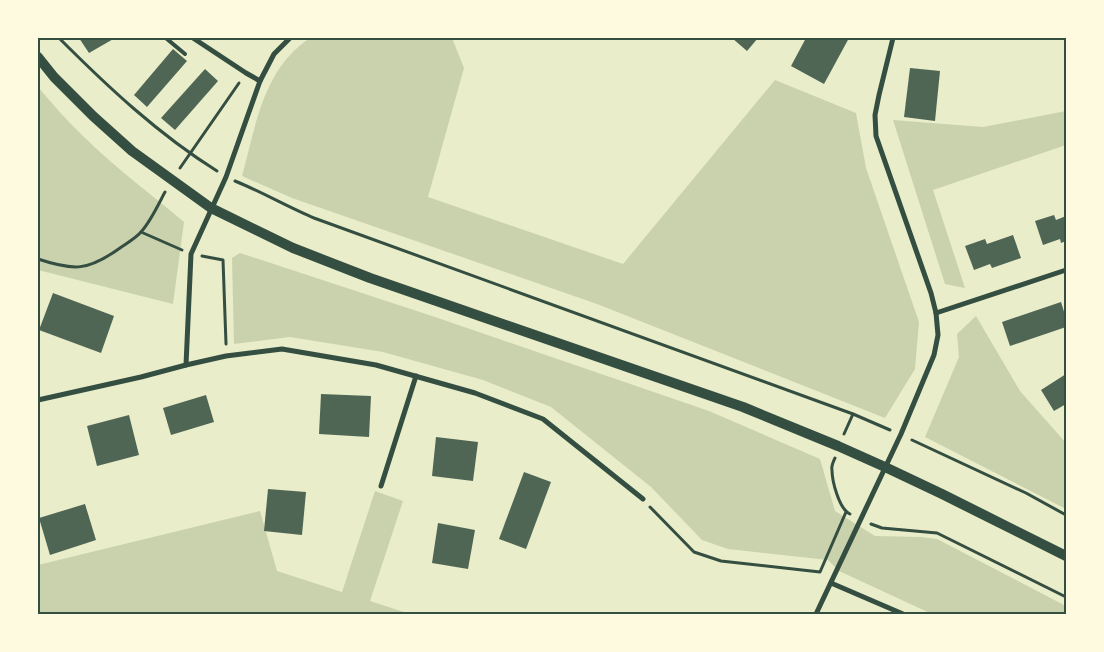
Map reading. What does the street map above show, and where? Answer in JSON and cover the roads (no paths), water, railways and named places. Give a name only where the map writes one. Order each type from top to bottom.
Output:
[{"type":"main road","points":[[38,57],[54,77],[92,116],[132,151],[212,208],[293,248],[370,278],[742,407],[884,467],[1066,556]]},
{"type":"street","points":[[193,38],[246,74],[260,81]]},
{"type":"street","points":[[186,365],[190,254],[226,177],[260,81],[274,54],[290,38]]},
{"type":"street","points":[[816,614],[901,434],[934,355],[938,335],[936,313],[931,294],[876,136],[875,115],[878,95],[893,38]]},
{"type":"street","points":[[936,313],[1066,270]]},
{"type":"street","points":[[38,400],[226,356],[282,349],[376,365],[475,392],[543,419],[643,499]]},
{"type":"street","points":[[381,486],[416,376]]},
{"type":"street","points":[[831,583],[903,614]]},
{"type":"lane","points":[[168,38],[185,54]]}]
